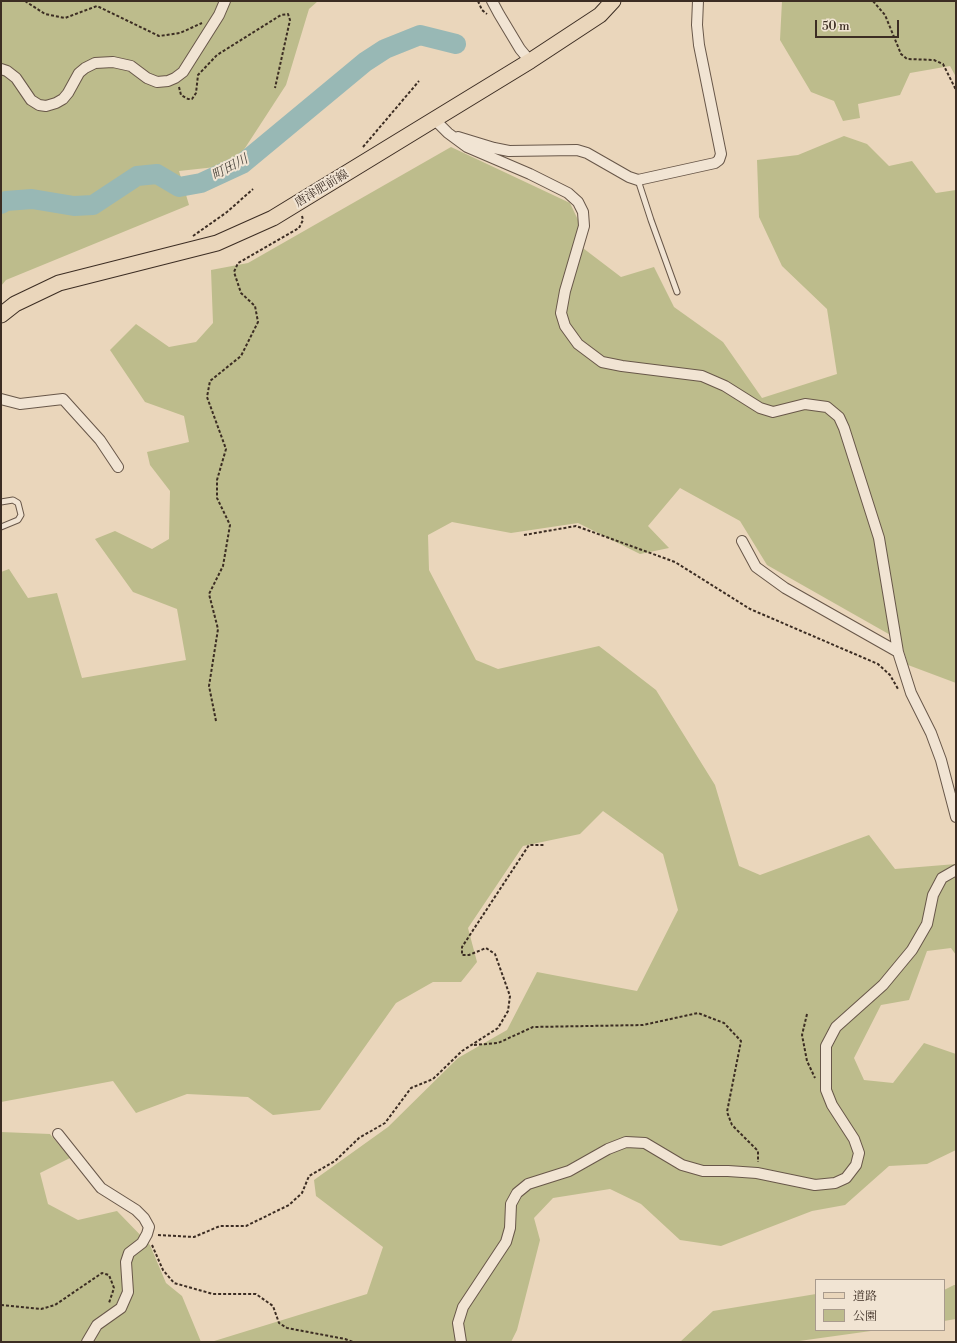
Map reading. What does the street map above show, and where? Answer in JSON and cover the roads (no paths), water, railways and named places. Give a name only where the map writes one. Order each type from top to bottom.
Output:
[{"type":"main road","name":"唐津肥前線","points":[[1,316],[15,304],[59,283],[217,243],[273,218],[359,167],[530,61],[600,15],[613,1]]},
{"type":"street","points":[[1,69],[8,71],[16,78],[31,100],[39,105],[46,106],[56,103],[62,99],[68,93],[79,73],[85,68],[95,64],[113,62],[131,66],[147,78],[157,82],[168,81],[183,72],[219,15],[225,1]]},
{"type":"street","points":[[492,1],[520,48],[530,61]]},
{"type":"street","points":[[448,134],[509,151],[577,150],[629,177],[638,180],[715,163],[719,160],[721,154],[699,45],[697,25],[698,1]]},
{"type":"street","points":[[435,120],[448,134],[467,147],[530,174],[568,193],[578,202],[583,212],[584,226],[565,291],[561,312],[566,326],[578,344],[602,362],[702,376],[725,386],[760,408],[773,412],[805,404],[827,407],[839,417],[844,428],[879,538],[898,652],[911,693],[931,733],[956,817]]},
{"type":"street","points":[[1,399],[20,404],[63,399],[100,440],[118,467]]},
{"type":"street","points":[[742,541],[756,567],[785,588],[898,652]]},
{"type":"street","points":[[461,1342],[458,1323],[463,1307],[506,1242],[510,1228],[511,1204],[517,1193],[528,1184],[569,1171],[608,1149],[626,1142],[645,1142],[682,1165],[703,1171],[757,1173],[815,1185],[835,1183],[846,1178],[856,1165],[859,1153],[854,1139],[832,1105],[826,1090],[826,1046],[836,1027],[883,985],[912,950],[927,924],[933,895],[942,878],[956,870]]},
{"type":"street","points":[[58,1134],[101,1188],[136,1210],[144,1218],[149,1227],[142,1243],[129,1253],[126,1262],[128,1292],[120,1308],[97,1325],[87,1342]]},
{"type":"lane","points":[[638,180],[677,292]]},
{"type":"lane","points":[[1,502],[13,500],[18,504],[21,516],[18,520],[1,527]]},
{"type":"waterway","name":"町田川","points":[[1,204],[6,201],[32,199],[74,206],[93,205],[137,176],[157,174],[179,187],[201,183],[242,164],[365,62],[385,49],[420,35],[456,44]]}]
